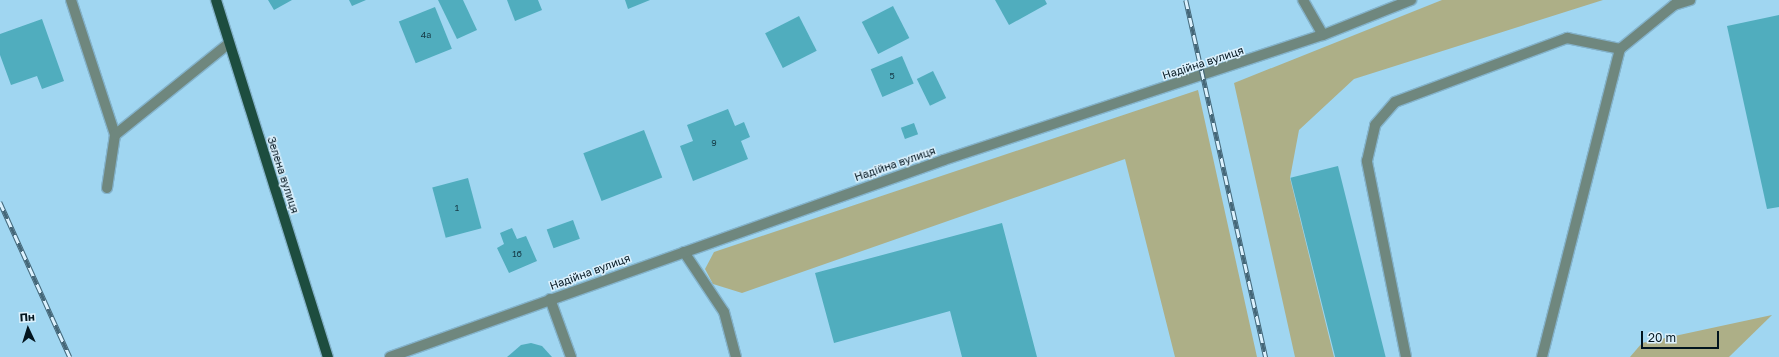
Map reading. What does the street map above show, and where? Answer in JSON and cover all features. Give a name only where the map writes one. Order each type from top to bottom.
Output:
[{"type":"main road","name":"Зелена вулиця","points":[[216,0],[228,44],[328,357]]},
{"type":"street","points":[[71,0],[115,135],[107,188]]},
{"type":"street","points":[[1303,0],[1323,35]]},
{"type":"street","name":"Надійна вулиця","points":[[390,357],[944,160],[1323,35],[1411,0]]},
{"type":"street","points":[[1542,357],[1620,49],[1674,6],[1690,0]]},
{"type":"street","points":[[1406,357],[1367,161],[1376,126],[1395,102],[1567,38],[1620,49]]},
{"type":"street","points":[[115,135],[228,44]]},
{"type":"street","points":[[684,252],[724,312],[736,357]]},
{"type":"street","points":[[550,299],[571,357]]},
{"type":"green space","points":[[1442,0],[1603,0],[1354,79],[1299,130],[1290,178],[1334,357],[1295,357],[1234,83]]},
{"type":"green space","points":[[1198,90],[1257,357],[1175,357],[1125,159],[742,293],[713,284],[705,269],[714,252]]},
{"type":"green space","points":[[1772,315],[1729,357],[1630,357],[1642,343]]},
{"type":"building","points":[[268,0],[292,0],[274,10]]},
{"type":"building","points":[[349,0],[366,0],[352,6]]},
{"type":"building","points":[[438,0],[463,0],[477,30],[457,39]]},
{"type":"building","points":[[507,0],[538,0],[542,10],[515,21]]},
{"type":"building","points":[[625,0],[650,0],[628,9]]},
{"type":"building","points":[[995,0],[1045,0],[1047,4],[1009,25]]},
{"type":"building","points":[[893,6],[909,38],[878,54],[862,22]]},
{"type":"building","points":[[435,7],[452,49],[416,63],[399,22]]},
{"type":"building","points":[[1779,15],[1779,207],[1767,209],[1727,26]]},
{"type":"building","points":[[799,16],[817,51],[783,68],[765,33]]},
{"type":"building","points":[[42,19],[64,81],[42,89],[37,76],[11,85],[0,55],[0,34]]},
{"type":"building","points":[[902,56],[914,84],[882,97],[871,69]]},
{"type":"building","points":[[933,71],[946,98],[930,106],[917,79]]},
{"type":"building","points":[[728,109],[735,126],[744,122],[750,137],[741,141],[748,159],[693,181],[680,146],[693,141],[687,125]]},
{"type":"building","points":[[914,123],[918,134],[905,139],[901,128]]},
{"type":"building","points":[[644,130],[662,178],[602,201],[583,153]]},
{"type":"building","points":[[1338,166],[1386,357],[1335,357],[1290,178]]},
{"type":"building","points":[[468,178],[481,228],[446,238],[432,188]]},
{"type":"building","points":[[573,220],[580,239],[554,248],[547,230]]},
{"type":"building","points":[[1002,223],[1037,357],[962,357],[950,311],[834,343],[815,273]]},
{"type":"building","points":[[512,228],[517,239],[526,236],[537,261],[509,273],[497,248],[504,244],[500,233]]},
{"type":"building","points":[[531,343],[542,346],[552,357],[507,357],[521,345]]},
{"type":"railway","points":[[1186,0],[1266,357]]},
{"type":"railway","points":[[0,202],[70,357]]}]
